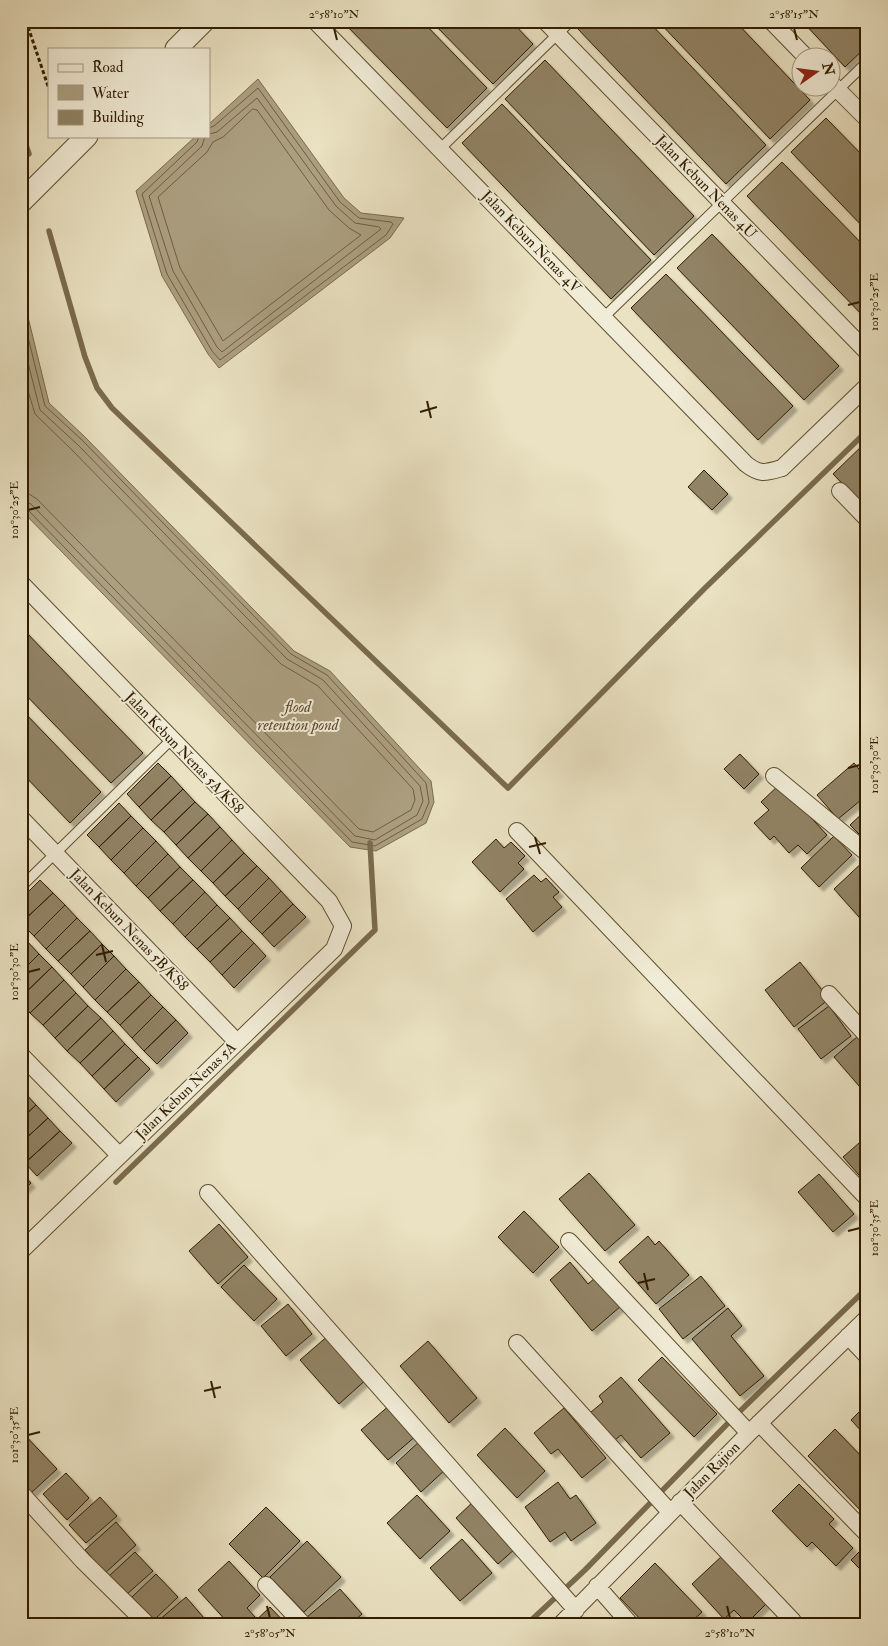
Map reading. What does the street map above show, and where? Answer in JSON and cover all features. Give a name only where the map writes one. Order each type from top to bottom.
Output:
[{"type":"street","points":[[177,48],[204,21]]},
{"type":"street","name":"Jalan Kebun Nenas 4V","points":[[315,21],[746,464],[756,472],[768,472],[782,468],[867,386]]},
{"type":"street","name":"Jalan Kebun Nenas 4U","points":[[545,21],[867,352]]},
{"type":"street","points":[[771,21],[797,48]]},
{"type":"street","points":[[840,92],[867,118]]},
{"type":"street","points":[[21,202],[85,138]]},
{"type":"street","points":[[840,491],[867,519]]},
{"type":"street","name":"Jalan Kebun Nenas 5A/KS8","points":[[21,583],[329,901],[343,926]]},
{"type":"street","points":[[774,776],[867,853]]},
{"type":"street","name":"Jalan Kebun Nenas 5B/KS8","points":[[21,818],[237,1042]]},
{"type":"street","points":[[517,831],[867,1198]]},
{"type":"street","name":"Jalan Kebun Nenas 5A","points":[[21,1251],[334,949],[343,926]]},
{"type":"street","points":[[829,994],[867,1036]]},
{"type":"street","points":[[21,1054],[119,1155]]},
{"type":"street","points":[[208,1193],[572,1605]]},
{"type":"street","points":[[569,1241],[727,1410],[750,1427],[867,1534]]},
{"type":"street","name":"Jalan Rajion","points":[[560,1625],[572,1605],[597,1586],[750,1427],[852,1340],[867,1318]]},
{"type":"street","points":[[852,1340],[867,1356]]},
{"type":"street","points":[[517,1343],[675,1507],[793,1621]]},
{"type":"street","points":[[21,1493],[83,1560],[148,1625]]},
{"type":"street","points":[[266,1585],[304,1625]]},
{"type":"street","points":[[597,1586],[630,1625]]},
{"type":"lane","points":[[440,148],[571,21]]},
{"type":"lane","points":[[840,82],[867,62]]},
{"type":"lane","points":[[604,317],[722,203],[823,98]]},
{"type":"lane","points":[[21,887],[171,740]]},
{"type":"path","points":[[26,21],[48,86]]},
{"type":"water","points":[[258,79],[344,198],[361,213],[404,218],[390,238],[219,368],[208,354],[162,276],[136,191],[194,138],[210,138],[210,123]]},
{"type":"water","name":"flood retention pond","points":[[21,312],[28,317],[49,403],[85,437],[294,651],[330,671],[431,781],[434,802],[426,823],[376,851],[350,847],[21,510]]},
{"type":"building","points":[[342,21],[422,21],[487,88],[447,128]]},
{"type":"building","points":[[431,21],[511,21],[533,44],[493,84]]},
{"type":"building","points":[[584,21],[648,21],[766,145],[726,184],[577,28]]},
{"type":"building","points":[[658,21],[735,21],[790,79],[790,98],[808,98],[810,100],[770,139]]},
{"type":"building","points":[[802,21],[867,21],[867,46],[845,67],[840,62],[840,48],[827,48]]},
{"type":"building","points":[[545,60],[694,216],[654,255],[505,99]]},
{"type":"building","points":[[502,104],[651,260],[611,299],[462,143]]},
{"type":"building","points":[[826,118],[867,160],[867,231],[791,152]]},
{"type":"building","points":[[782,162],[867,249],[867,320],[747,196]]},
{"type":"building","points":[[712,234],[839,366],[804,400],[677,268]]},
{"type":"building","points":[[666,274],[793,406],[758,440],[631,308]]},
{"type":"building","points":[[867,441],[867,509],[833,474]]},
{"type":"building","points":[[704,470],[728,494],[712,510],[688,487]]},
{"type":"building","points":[[21,627],[143,753],[111,783],[21,690]]},
{"type":"building","points":[[21,709],[101,792],[70,823],[21,772]]},
{"type":"building","points":[[740,754],[759,774],[744,789],[724,769]]},
{"type":"building","points":[[158,763],[171,776],[139,807],[127,794]]},
{"type":"building","points":[[854,763],[867,779],[867,795],[838,819],[817,795]]},
{"type":"building","points":[[171,776],[183,789],[151,820],[139,807]]},
{"type":"building","points":[[780,784],[827,835],[807,854],[798,845],[789,853],[774,836],[770,840],[754,823],[769,810],[761,802]]},
{"type":"building","points":[[183,789],[195,802],[164,832],[151,820]]},
{"type":"building","points":[[195,802],[208,814],[176,845],[164,832]]},
{"type":"building","points":[[119,803],[131,816],[99,847],[87,835]]},
{"type":"building","points":[[867,809],[867,842],[850,825]]},
{"type":"building","points":[[208,814],[220,827],[188,858],[176,845]]},
{"type":"building","points":[[131,816],[143,828],[111,860],[99,847]]},
{"type":"building","points":[[220,827],[232,840],[201,871],[188,858]]},
{"type":"building","points":[[143,828],[156,841],[124,873],[111,860]]},
{"type":"building","points":[[834,836],[852,855],[819,887],[801,868]]},
{"type":"building","points":[[496,839],[504,848],[511,842],[525,856],[518,863],[524,869],[500,892],[472,862]]},
{"type":"building","points":[[232,840],[244,853],[213,883],[201,871]]},
{"type":"building","points":[[156,841],[168,854],[136,886],[124,873]]},
{"type":"building","points":[[244,853],[257,866],[225,896],[213,883]]},
{"type":"building","points":[[168,854],[180,867],[148,898],[136,886]]},
{"type":"building","points":[[867,860],[867,926],[834,889]]},
{"type":"building","points":[[257,866],[269,878],[238,909],[225,896]]},
{"type":"building","points":[[180,867],[193,880],[160,911],[148,898]]},
{"type":"building","points":[[534,875],[541,882],[546,878],[559,892],[553,897],[562,907],[533,932],[506,899]]},
{"type":"building","points":[[269,878],[281,891],[250,922],[238,909]]},
{"type":"building","points":[[40,880],[53,893],[21,923],[21,899]]},
{"type":"building","points":[[193,880],[205,892],[173,924],[160,911]]},
{"type":"building","points":[[281,891],[293,904],[262,934],[250,922]]},
{"type":"building","points":[[205,892],[217,905],[185,937],[173,924]]},
{"type":"building","points":[[53,893],[65,905],[34,936],[21,923]]},
{"type":"building","points":[[293,904],[306,917],[274,947],[262,934]]},
{"type":"building","points":[[65,905],[77,918],[46,949],[34,936]]},
{"type":"building","points":[[217,905],[230,918],[197,949],[185,937]]},
{"type":"building","points":[[77,918],[90,931],[58,961],[46,949]]},
{"type":"building","points":[[230,918],[242,931],[210,962],[197,949]]},
{"type":"building","points":[[90,931],[102,944],[71,974],[58,961]]},
{"type":"building","points":[[242,931],[254,943],[222,975],[210,962]]},
{"type":"building","points":[[27,941],[39,954],[21,972],[21,947]]},
{"type":"building","points":[[254,943],[266,956],[234,988],[222,975]]},
{"type":"building","points":[[102,944],[114,956],[83,987],[71,974]]},
{"type":"building","points":[[39,954],[52,967],[21,997],[21,972]]},
{"type":"building","points":[[114,956],[126,969],[95,1000],[83,987]]},
{"type":"building","points":[[800,962],[829,999],[794,1027],[765,990]]},
{"type":"building","points":[[52,967],[64,980],[30,1013],[21,1003],[21,997]]},
{"type":"building","points":[[126,969],[139,982],[107,1012],[95,1000]]},
{"type":"building","points":[[64,980],[76,993],[43,1025],[30,1013]]},
{"type":"building","points":[[139,982],[151,995],[120,1025],[107,1012]]},
{"type":"building","points":[[76,993],[88,1006],[55,1038],[43,1025]]},
{"type":"building","points":[[151,995],[163,1007],[132,1038],[120,1025]]},
{"type":"building","points":[[88,1006],[101,1018],[67,1051],[55,1038]]},
{"type":"building","points":[[829,1006],[851,1036],[821,1059],[798,1029]]},
{"type":"building","points":[[163,1007],[176,1020],[144,1051],[132,1038]]},
{"type":"building","points":[[101,1018],[113,1031],[80,1063],[67,1051]]},
{"type":"building","points":[[176,1020],[188,1033],[157,1064],[144,1051]]},
{"type":"building","points":[[113,1031],[125,1044],[92,1076],[80,1063]]},
{"type":"building","points":[[858,1036],[867,1046],[866,1094],[834,1057]]},
{"type":"building","points":[[125,1044],[138,1057],[104,1089],[92,1076]]},
{"type":"building","points":[[138,1057],[150,1069],[116,1102],[104,1089]]},
{"type":"building","points":[[24,1092],[36,1105],[21,1119],[21,1094]]},
{"type":"building","points":[[36,1105],[48,1118],[21,1143],[21,1119]]},
{"type":"building","points":[[48,1118],[60,1131],[25,1163],[21,1159],[21,1143]]},
{"type":"building","points":[[60,1131],[72,1143],[37,1176],[25,1163]]},
{"type":"building","points":[[867,1136],[867,1183],[866,1183],[843,1157]]},
{"type":"building","points":[[21,1172],[31,1183],[21,1192]]},
{"type":"building","points":[[589,1173],[635,1225],[605,1251],[559,1199]]},
{"type":"building","points":[[819,1174],[854,1214],[833,1232],[798,1192]]},
{"type":"building","points":[[524,1211],[559,1247],[533,1273],[498,1237]]},
{"type":"building","points":[[219,1224],[248,1257],[218,1284],[189,1251]]},
{"type":"building","points":[[648,1236],[655,1245],[659,1241],[689,1275],[656,1304],[619,1262]]},
{"type":"building","points":[[570,1262],[588,1284],[596,1277],[621,1306],[592,1331],[550,1280]]},
{"type":"building","points":[[244,1265],[277,1299],[254,1321],[221,1287]]},
{"type":"building","points":[[701,1276],[725,1306],[683,1339],[659,1309]]},
{"type":"building","points":[[288,1304],[312,1334],[286,1356],[261,1326]]},
{"type":"building","points":[[728,1308],[742,1326],[731,1336],[764,1376],[740,1396],[692,1339]]},
{"type":"building","points":[[330,1334],[368,1378],[339,1404],[300,1360]]},
{"type":"building","points":[[428,1341],[477,1398],[449,1423],[400,1366]]},
{"type":"building","points":[[662,1357],[717,1414],[694,1437],[638,1380]]},
{"type":"building","points":[[621,1377],[670,1433],[641,1458],[621,1435],[615,1440],[591,1412],[603,1402],[599,1396]]},
{"type":"building","points":[[391,1404],[417,1435],[388,1460],[361,1430]]},
{"type":"building","points":[[867,1404],[867,1437],[851,1420]]},
{"type":"building","points":[[564,1408],[606,1458],[582,1478],[558,1449],[551,1454],[534,1433]]},
{"type":"building","points":[[505,1428],[545,1471],[517,1498],[477,1455]]},
{"type":"building","points":[[835,1429],[867,1462],[867,1517],[808,1456]]},
{"type":"building","points":[[21,1431],[57,1469],[31,1493],[21,1482]]},
{"type":"building","points":[[421,1440],[446,1469],[421,1492],[396,1463]]},
{"type":"building","points":[[66,1473],[89,1498],[67,1520],[43,1494]]},
{"type":"building","points":[[558,1482],[570,1499],[576,1495],[596,1523],[571,1541],[565,1532],[550,1542],[525,1507]]},
{"type":"building","points":[[799,1484],[834,1519],[829,1524],[853,1548],[836,1566],[812,1542],[807,1547],[772,1511]]},
{"type":"building","points":[[417,1495],[450,1531],[420,1559],[387,1523]]},
{"type":"building","points":[[100,1497],[117,1516],[86,1543],[69,1525]]},
{"type":"building","points":[[474,1501],[516,1548],[498,1564],[456,1518]]},
{"type":"building","points":[[266,1507],[300,1541],[263,1578],[229,1544]]},
{"type":"building","points":[[116,1522],[136,1545],[105,1573],[85,1550]]},
{"type":"building","points":[[462,1539],[492,1573],[460,1601],[430,1568]]},
{"type":"building","points":[[307,1541],[341,1577],[304,1612],[270,1577]]},
{"type":"building","points":[[867,1544],[867,1576],[851,1560]]},
{"type":"building","points":[[135,1552],[153,1571],[126,1595],[109,1576]]},
{"type":"building","points":[[723,1555],[767,1603],[747,1623],[734,1610],[724,1619],[692,1584]]},
{"type":"building","points":[[229,1561],[260,1595],[247,1608],[255,1617],[247,1625],[230,1625],[198,1590]]},
{"type":"building","points":[[655,1563],[702,1612],[688,1625],[646,1625],[620,1598]]},
{"type":"building","points":[[156,1574],[178,1597],[154,1620],[132,1597]]},
{"type":"building","points":[[340,1589],[362,1614],[349,1625],[314,1625],[307,1617]]},
{"type":"building","points":[[186,1597],[210,1625],[161,1625],[158,1621]]},
{"type":"building","points":[[270,1607],[287,1625],[251,1625]]},
{"type":"building","points":[[377,1617],[384,1625],[368,1625]]},
{"type":"waterway","points":[[21,131],[29,154]]},
{"type":"waterway","points":[[49,231],[85,357],[97,388],[112,408],[508,788],[704,589],[867,431]]},
{"type":"waterway","points":[[116,1182],[375,930],[370,843]]},
{"type":"waterway","points":[[526,1625],[585,1570],[734,1417],[867,1288]]}]
